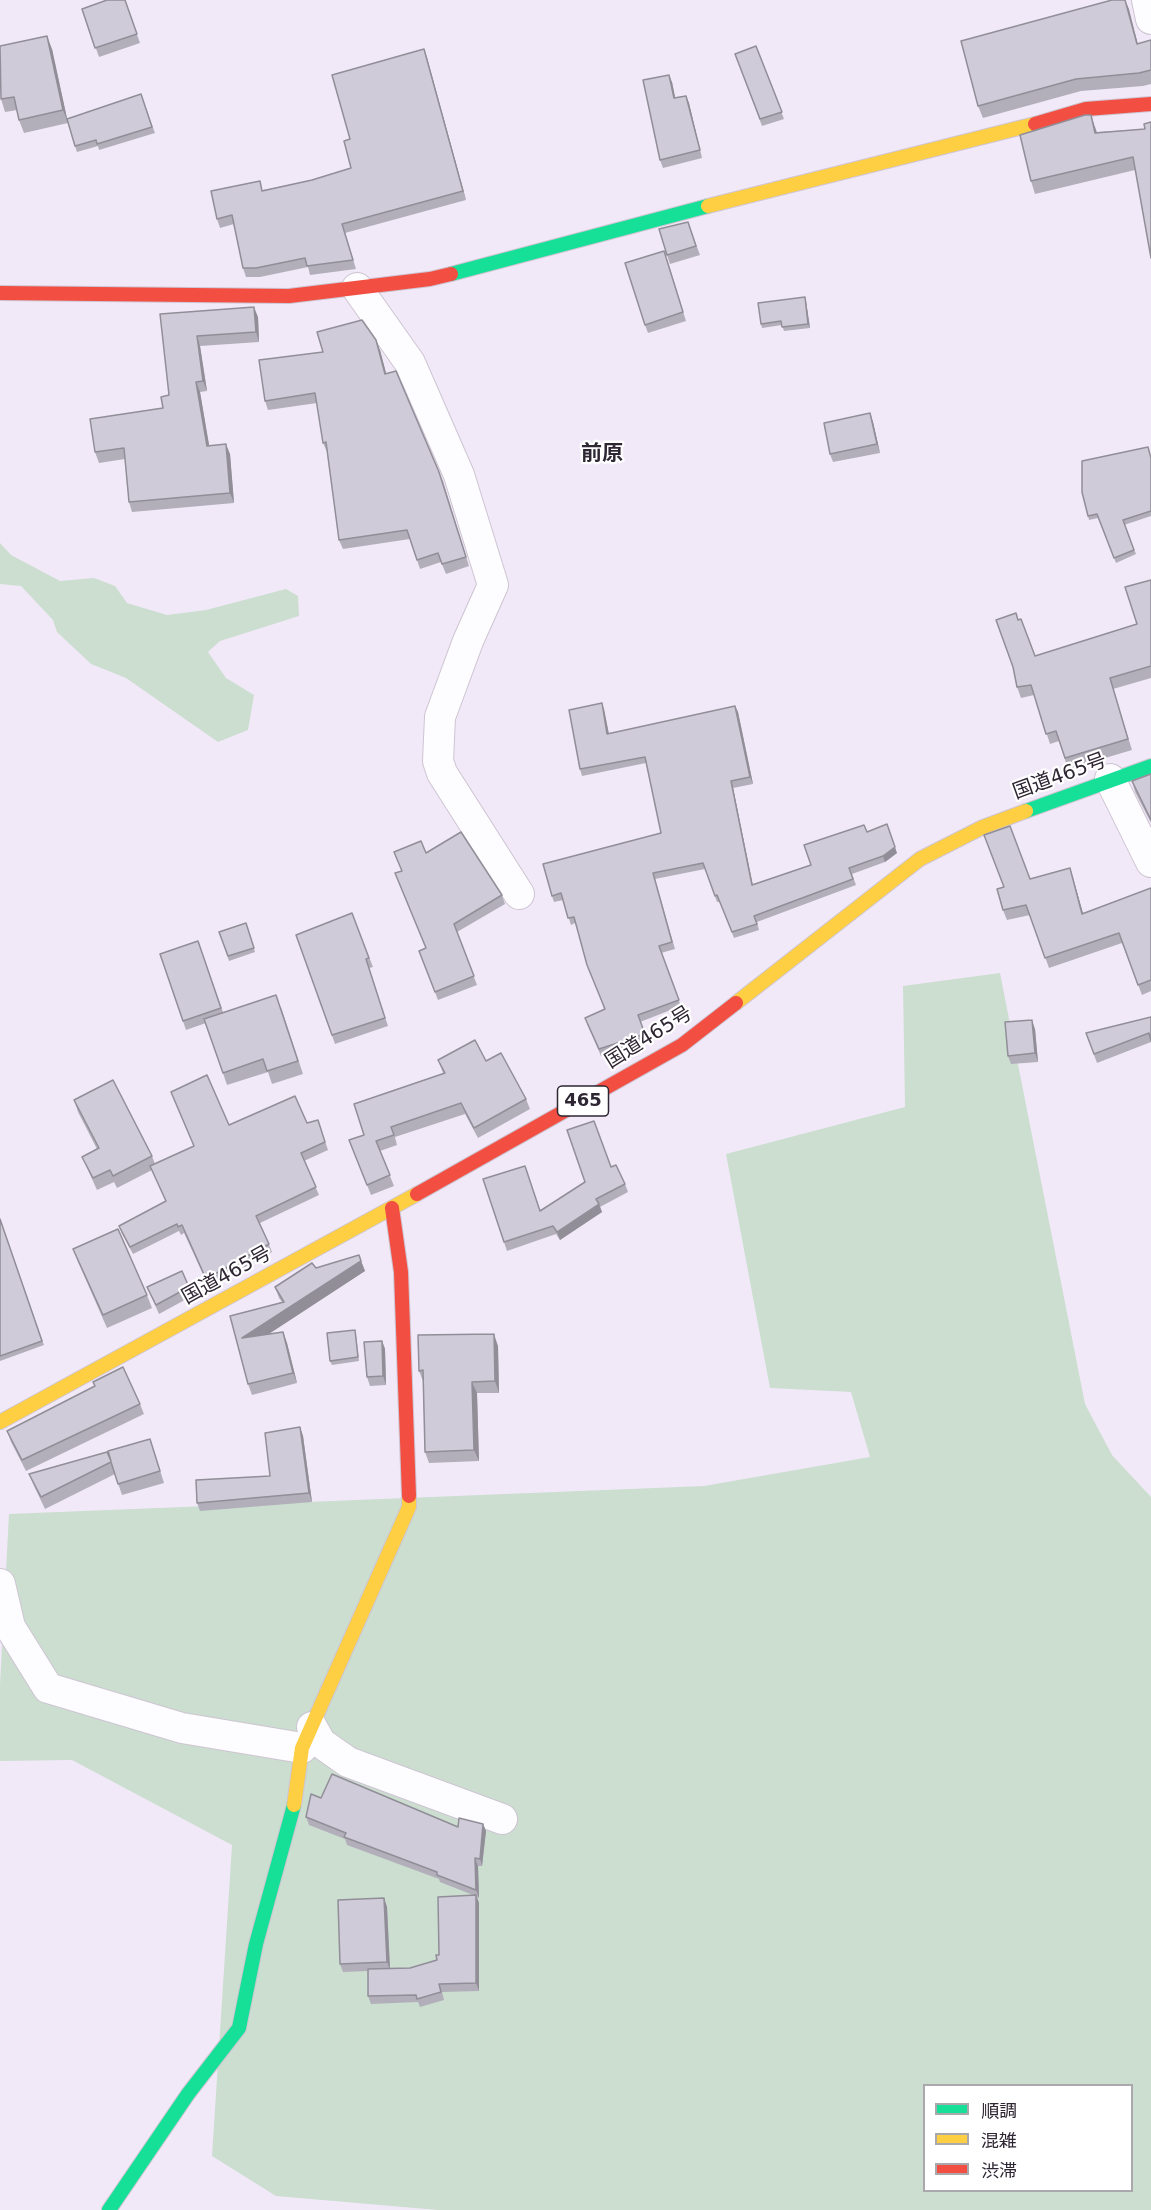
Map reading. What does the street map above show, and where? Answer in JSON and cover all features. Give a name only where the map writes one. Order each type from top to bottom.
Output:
[{"type":"main road","points":[[0,293],[289,296],[430,279],[921,151],[1008,132],[1086,109],[1151,104]]},
{"type":"main road","name":"国道465号","points":[[0,1422],[392,1208],[682,1045],[920,859],[983,827],[1151,766]]},
{"type":"main road","points":[[109,2210],[188,2094],[238,2028],[256,1944],[293,1812],[307,1738],[409,1507],[401,1272],[392,1208]]},
{"type":"street","points":[[1147,0],[1151,19]]},
{"type":"street","points":[[357,288],[410,363],[459,475],[493,585],[468,641],[440,717],[438,761],[442,773],[519,894]]},
{"type":"street","points":[[1110,779],[1151,862]]},
{"type":"street","points":[[0,1584],[10,1627],[48,1688],[182,1728],[307,1738],[321,1743],[348,1762],[502,1819]]},
{"type":"green space","points":[[0,543],[11,555],[60,581],[94,578],[115,586],[127,603],[167,615],[206,610],[286,589],[298,596],[299,616],[220,641],[208,652],[226,678],[254,695],[248,730],[218,742],[126,678],[91,664],[57,632],[53,620],[21,586],[0,584]]},
{"type":"green space","points":[[1000,973],[1085,1404],[1112,1455],[1151,1497],[1151,2210],[438,2210],[276,2196],[212,2156],[232,1845],[72,1760],[0,1761],[0,1685],[9,1514],[704,1486],[870,1457],[851,1392],[770,1388],[726,1154],[905,1107],[903,986]]},
{"type":"building","points":[[107,0],[125,0],[137,34],[95,48],[82,9]]},
{"type":"building","points":[[1112,0],[1125,0],[1137,44],[1151,40],[1151,70],[1076,79],[978,106],[961,41]]},
{"type":"building","points":[[47,36],[63,110],[19,120],[14,97],[1,99],[0,46]]},
{"type":"building","points":[[756,46],[782,112],[760,119],[735,54]]},
{"type":"building","points":[[424,49],[463,191],[342,224],[353,260],[307,266],[305,258],[256,268],[243,268],[232,215],[217,219],[211,191],[260,181],[262,191],[312,180],[351,168],[344,141],[350,139],[332,75]]},
{"type":"building","points":[[669,75],[674,98],[686,96],[700,150],[660,160],[643,80]]},
{"type":"building","points":[[141,94],[152,127],[97,144],[96,140],[75,146],[67,119]]},
{"type":"building","points":[[1091,115],[1095,133],[1145,129],[1144,124],[1151,122],[1151,258],[1133,157],[1031,181],[1020,135]]},
{"type":"building","points":[[688,222],[696,246],[667,255],[659,229]]},
{"type":"building","points":[[664,251],[683,312],[645,325],[625,263]]},
{"type":"building","points":[[805,297],[808,324],[782,327],[781,321],[761,324],[758,303]]},
{"type":"building","points":[[254,307],[256,332],[197,336],[203,381],[196,382],[207,446],[226,444],[230,493],[129,502],[124,448],[95,452],[90,419],[163,408],[161,397],[169,395],[160,314]]},
{"type":"building","points":[[362,320],[376,340],[385,374],[396,371],[439,472],[466,557],[442,564],[438,553],[417,560],[407,530],[339,540],[326,442],[323,443],[315,393],[265,401],[259,360],[323,352],[317,332]]},
{"type":"building","points":[[870,413],[877,444],[830,454],[824,423]]},
{"type":"building","points":[[1148,447],[1151,458],[1151,511],[1123,520],[1134,550],[1114,558],[1097,514],[1088,516],[1082,492],[1082,461]]},
{"type":"building","points":[[1151,580],[1151,666],[1110,678],[1128,739],[1065,758],[1056,731],[1046,734],[1031,685],[1017,687],[1013,667],[996,620],[1016,613],[1018,620],[1021,619],[1035,656],[1137,624],[1125,587]]},
{"type":"building","points":[[602,703],[607,734],[735,706],[750,777],[731,781],[752,885],[811,865],[804,845],[864,825],[867,832],[887,824],[895,847],[883,856],[849,868],[853,879],[754,916],[757,924],[732,932],[703,863],[653,873],[672,942],[659,946],[679,1000],[638,1015],[645,1034],[599,1049],[585,1018],[605,1009],[587,965],[574,917],[568,918],[561,893],[552,896],[543,864],[661,833],[645,757],[580,769],[569,710]]},
{"type":"building","points":[[1151,774],[1151,820],[1132,781]]},
{"type":"building","points":[[1010,826],[1030,879],[1070,868],[1082,914],[1151,888],[1151,980],[1138,985],[1119,933],[1045,958],[1026,905],[1003,910],[997,889],[1004,887],[984,835]]},
{"type":"building","points":[[461,832],[502,895],[454,924],[474,976],[435,992],[419,951],[426,948],[395,873],[402,871],[394,852],[421,841],[426,853]]},
{"type":"building","points":[[352,913],[369,958],[366,959],[385,1018],[332,1035],[296,935]]},
{"type":"building","points":[[246,923],[254,948],[228,956],[219,932]]},
{"type":"building","points":[[198,941],[221,1008],[183,1021],[160,954]]},
{"type":"building","points":[[276,995],[298,1061],[267,1071],[263,1059],[223,1073],[204,1019]]},
{"type":"building","points":[[1151,1017],[1151,1041],[1149,1033],[1094,1054],[1086,1033]]},
{"type":"building","points":[[1032,1020],[1035,1053],[1008,1056],[1005,1022]]},
{"type":"building","points":[[475,1040],[486,1061],[501,1053],[526,1099],[474,1128],[461,1103],[391,1127],[394,1135],[376,1141],[390,1175],[367,1185],[349,1140],[364,1135],[354,1104],[445,1073],[438,1060]]},
{"type":"building","points":[[207,1075],[229,1125],[295,1096],[307,1123],[318,1120],[325,1142],[301,1153],[316,1187],[256,1216],[269,1244],[206,1279],[182,1225],[178,1227],[177,1224],[130,1247],[119,1226],[166,1201],[150,1166],[194,1146],[171,1092]]},
{"type":"building","points":[[113,1080],[152,1156],[113,1176],[110,1170],[93,1178],[82,1157],[99,1148],[74,1100]]},
{"type":"building","points":[[594,1121],[611,1167],[616,1165],[625,1184],[596,1199],[599,1204],[557,1232],[553,1226],[504,1242],[483,1179],[525,1166],[540,1211],[585,1182],[567,1130]]},
{"type":"building","points":[[0,1219],[42,1341],[0,1356]]},
{"type":"building","points":[[118,1229],[147,1295],[103,1315],[73,1249]]},
{"type":"building","points":[[359,1255],[361,1261],[242,1338],[283,1332],[293,1373],[248,1384],[230,1316],[284,1302],[275,1287],[312,1263],[316,1268]]},
{"type":"building","points":[[182,1271],[189,1287],[156,1305],[147,1287]]},
{"type":"building","points":[[355,1330],[358,1357],[330,1361],[327,1333]]},
{"type":"building","points":[[494,1334],[495,1381],[472,1382],[474,1450],[425,1452],[423,1370],[419,1371],[418,1335]]},
{"type":"building","points":[[382,1341],[383,1376],[367,1377],[364,1342]]},
{"type":"building","points":[[123,1367],[140,1404],[22,1460],[7,1431],[95,1386],[93,1382]]},
{"type":"building","points":[[300,1427],[309,1493],[197,1503],[196,1480],[270,1476],[265,1433]]},
{"type":"building","points":[[150,1439],[160,1471],[118,1484],[111,1462],[41,1497],[29,1474],[107,1452],[111,1461],[108,1451]]},
{"type":"building","points":[[332,1774],[458,1827],[459,1818],[483,1824],[480,1859],[475,1858],[476,1890],[437,1875],[437,1872],[344,1837],[346,1833],[306,1817],[311,1794],[321,1798]]},
{"type":"building","points":[[476,1895],[476,1983],[439,1984],[441,1992],[417,1999],[416,1995],[368,1996],[368,1969],[410,1968],[437,1960],[436,1955],[439,1955],[438,1897]]},
{"type":"building","points":[[384,1898],[387,1962],[340,1964],[338,1900]]},
{"type":"traffic: fast","points":[[451,274],[708,206]]},
{"type":"traffic: fast","points":[[1026,811],[1151,766]]},
{"type":"traffic: fast","points":[[109,2210],[188,2094],[239,2028],[256,1944],[294,1805]]},
{"type":"traffic: slow","points":[[708,206],[1035,124]]},
{"type":"traffic: slow","points":[[736,1003],[920,859],[983,827],[1026,811]]},
{"type":"traffic: slow","points":[[0,1422],[417,1194]]},
{"type":"traffic: slow","points":[[294,1805],[302,1748],[409,1507],[409,1496]]},
{"type":"traffic: jam","points":[[1035,124],[1086,109],[1151,104]]},
{"type":"traffic: jam","points":[[0,293],[289,296],[430,279],[451,274]]},
{"type":"traffic: jam","points":[[417,1194],[682,1045],[736,1003]]},
{"type":"traffic: jam","points":[[392,1208],[401,1272],[409,1496]]},
{"type":"district","name":"前原","points":[[602,455]]}]
